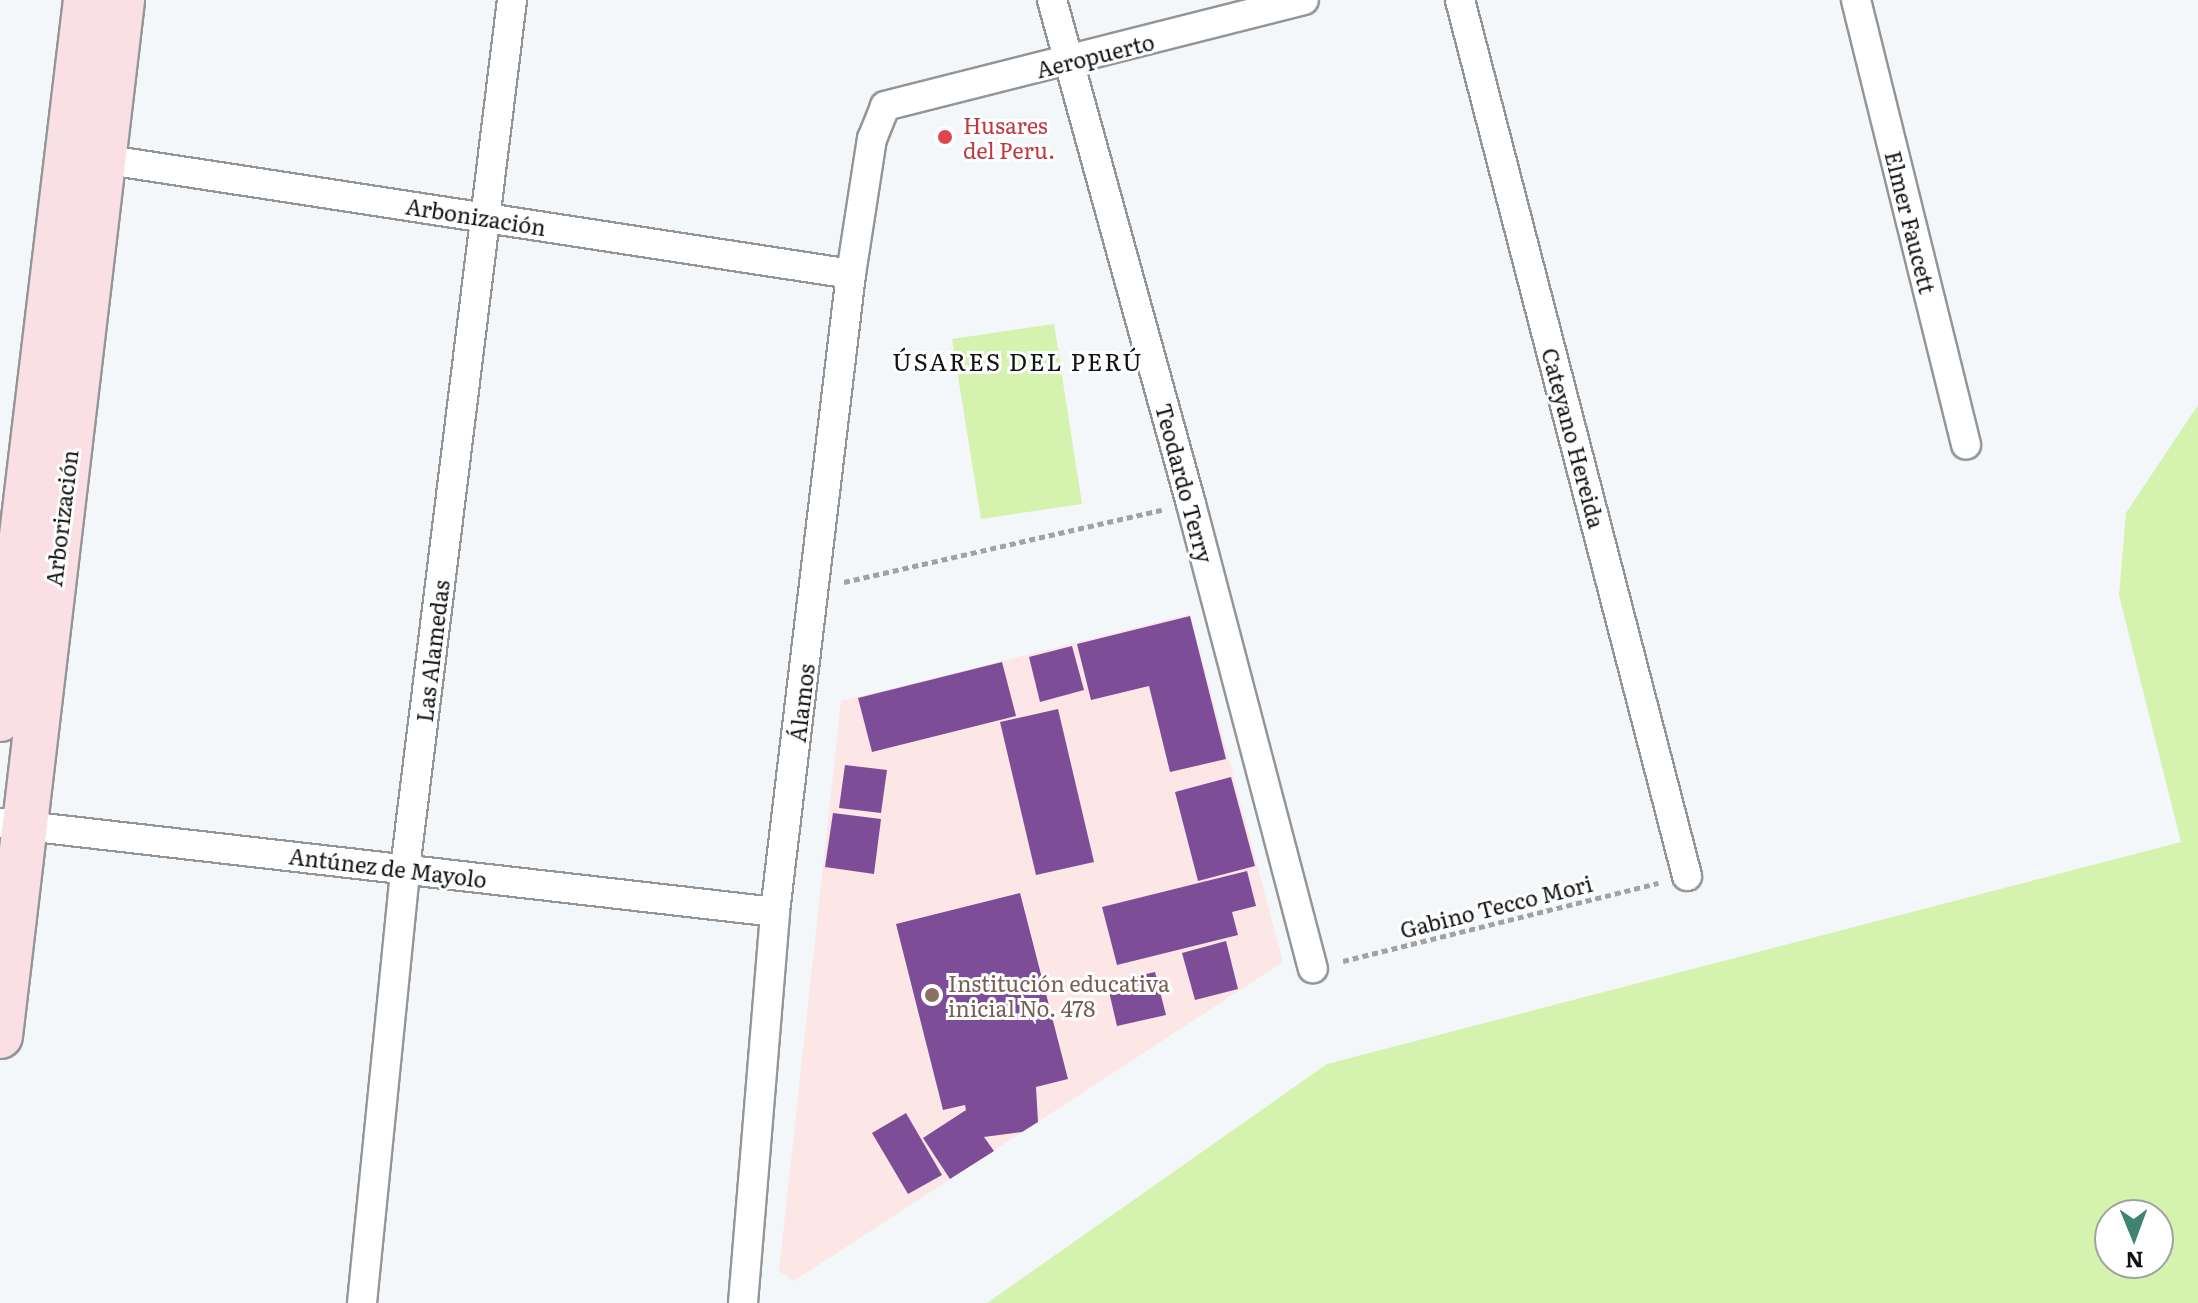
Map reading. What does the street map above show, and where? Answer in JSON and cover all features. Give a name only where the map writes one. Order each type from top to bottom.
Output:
[{"type":"main road","name":"Arborización","points":[[0,719],[86,0]]},
{"type":"main road","name":"Arborización","points":[[0,1036],[13,824],[122,0]]},
{"type":"street","name":"Las Alamedas","points":[[362,1303],[405,869],[512,0]]},
{"type":"street","name":"Teodardo Terry","points":[[1052,0],[1191,504],[1313,968]]},
{"type":"street","name":"Aeropuerto","points":[[885,106],[1068,63],[1304,0]]},
{"type":"street","name":"Cateyano Hereida","points":[[1460,0],[1687,876]]},
{"type":"street","name":"Elmer Faucett","points":[[1856,0],[1966,445]]},
{"type":"street","name":"Álamos","points":[[743,1303],[775,912],[851,274],[872,139],[885,106]]},
{"type":"street","name":"Arbonización","points":[[102,159],[851,274]]},
{"type":"street","name":"Antúnez de Mayolo","points":[[13,824],[775,912]]},
{"type":"path","points":[[815,589],[1191,504]]},
{"type":"path","name":"Gabino Tecco Mori","points":[[1313,968],[1687,876]]},
{"type":"shaded area","points":[[1190,614],[1283,962],[794,1281],[779,1271],[841,701]]},
{"type":"green space","points":[[1054,324],[1082,504],[981,519],[952,339]]},
{"type":"green space","points":[[2198,405],[2198,1303],[987,1303],[1327,1064],[2181,842],[2119,595],[2126,513]]},
{"type":"building","points":[[1190,616],[1226,759],[1170,772],[1149,686],[1091,700],[1077,644]]},
{"type":"building","points":[[1072,646],[1084,690],[1040,702],[1029,657]]},
{"type":"building","points":[[1002,662],[1016,716],[872,752],[858,698]]},
{"type":"building","points":[[1058,709],[1094,862],[1036,875],[1000,722]]},
{"type":"building","points":[[845,765],[887,770],[881,813],[839,808]]},
{"type":"building","points":[[1231,777],[1255,866],[1198,881],[1175,792]]},
{"type":"building","points":[[833,813],[881,819],[874,874],[825,867]]},
{"type":"building","points":[[1247,871],[1256,906],[1232,912],[1238,935],[1117,965],[1102,907]]},
{"type":"building","points":[[1020,893],[1068,1079],[1036,1087],[1038,1122],[1022,1132],[984,1137],[994,1151],[950,1179],[923,1138],[966,1110],[965,1105],[943,1110],[896,924]]},
{"type":"building","points":[[1226,941],[1238,989],[1195,1000],[1182,953]]},
{"type":"building","points":[[1155,972],[1166,1015],[1117,1026],[1107,983]]},
{"type":"building","points":[[906,1113],[942,1175],[908,1194],[872,1133]]},
{"type":"place","name":"Husares del Peru.","points":[[945,137]]},
{"type":"place","name":"Institución educativa inicial No. 478","points":[[932,995]]},
{"type":"district","name":"ÚSARES DEL PERÚ","points":[[1018,361]]}]
